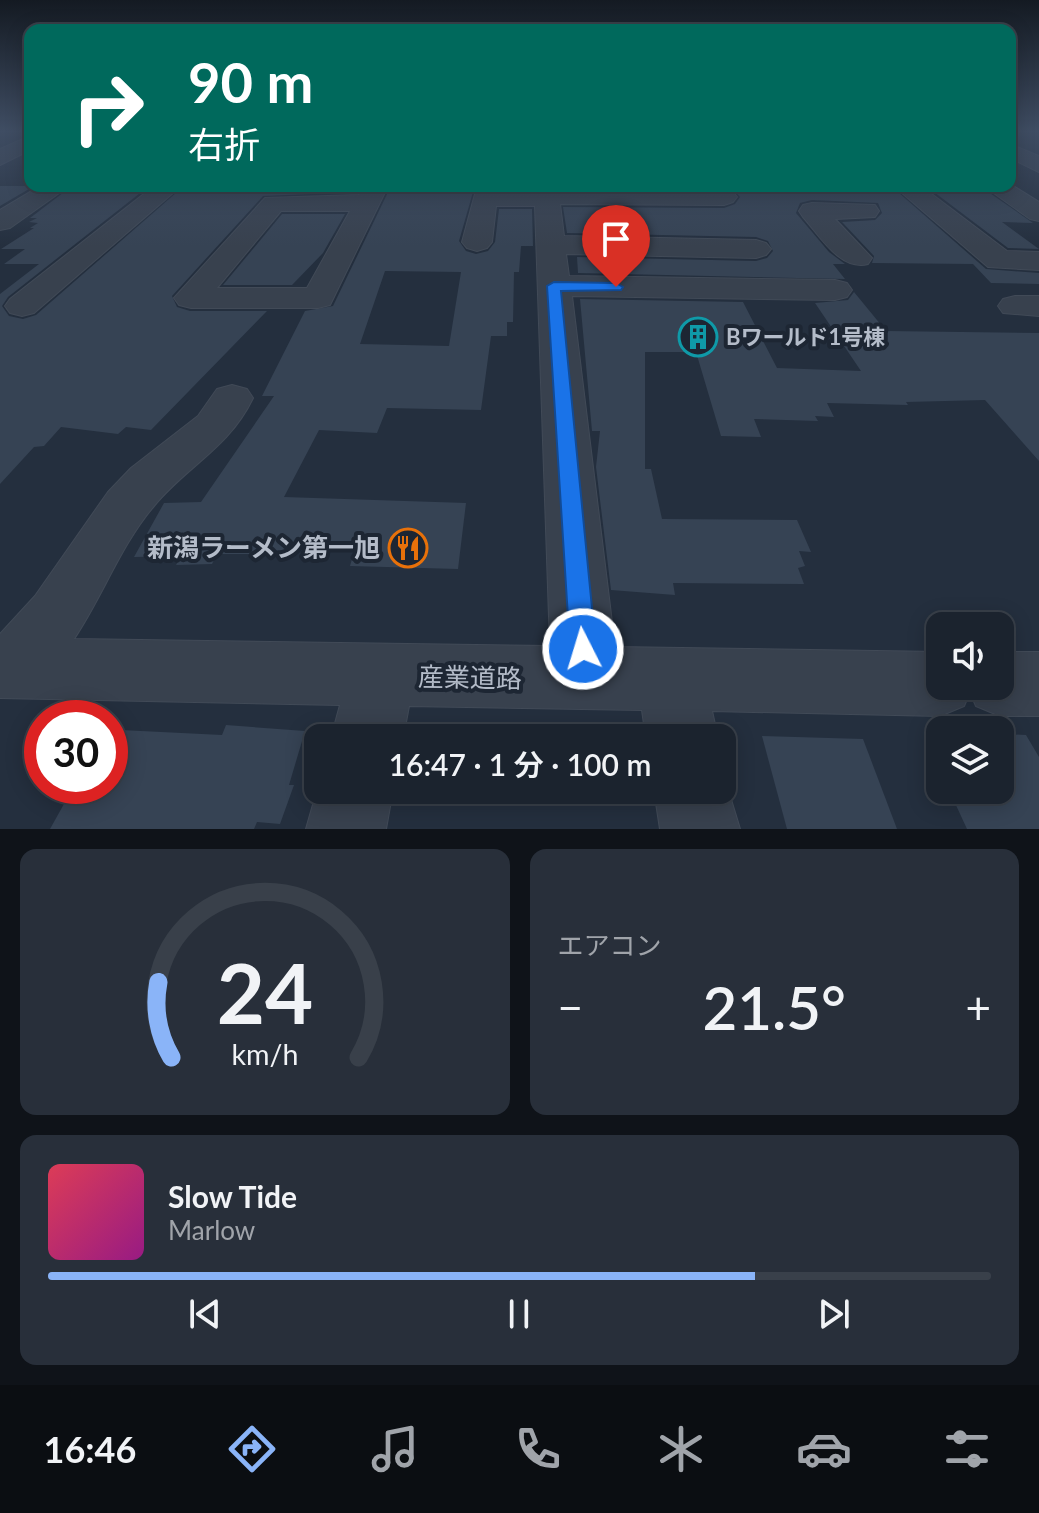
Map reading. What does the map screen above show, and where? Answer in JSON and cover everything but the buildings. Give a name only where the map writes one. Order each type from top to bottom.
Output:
[{"type":"street","points":[[0,222],[48,192]]},
{"type":"street","points":[[22,306],[162,192]]},
{"type":"street","points":[[477,242],[484,199],[546,193],[721,192],[762,258],[552,266]]},
{"type":"street","points":[[826,192],[854,211],[812,211],[857,258]]},
{"type":"street","points":[[914,192],[999,260],[1039,261]]},
{"type":"street","points":[[1006,192],[1039,213]]},
{"type":"street","points":[[546,193],[585,679]]},
{"type":"street","points":[[372,194],[318,298],[191,298],[274,203],[372,194]]},
{"type":"street","points":[[552,266],[835,290]]},
{"type":"street","points":[[6,668],[61,608],[88,561],[136,493],[172,460],[205,436],[225,416],[232,398]]},
{"type":"street","name":"産業道路","points":[[6,668],[374,707],[585,679],[677,710],[926,685]]},
{"type":"street","points":[[1014,684],[1039,684]]},
{"type":"street","points":[[346,829],[352,804]]},
{"type":"street","points":[[695,804],[700,829]]},
{"type":"place","name":"Bワールド1号棟","points":[[698,337]]},
{"type":"place","name":"新潟ラーメン第一旭","points":[[408,548]]},
{"type":"route","points":[[583,649],[554,286],[616,287]]}]
